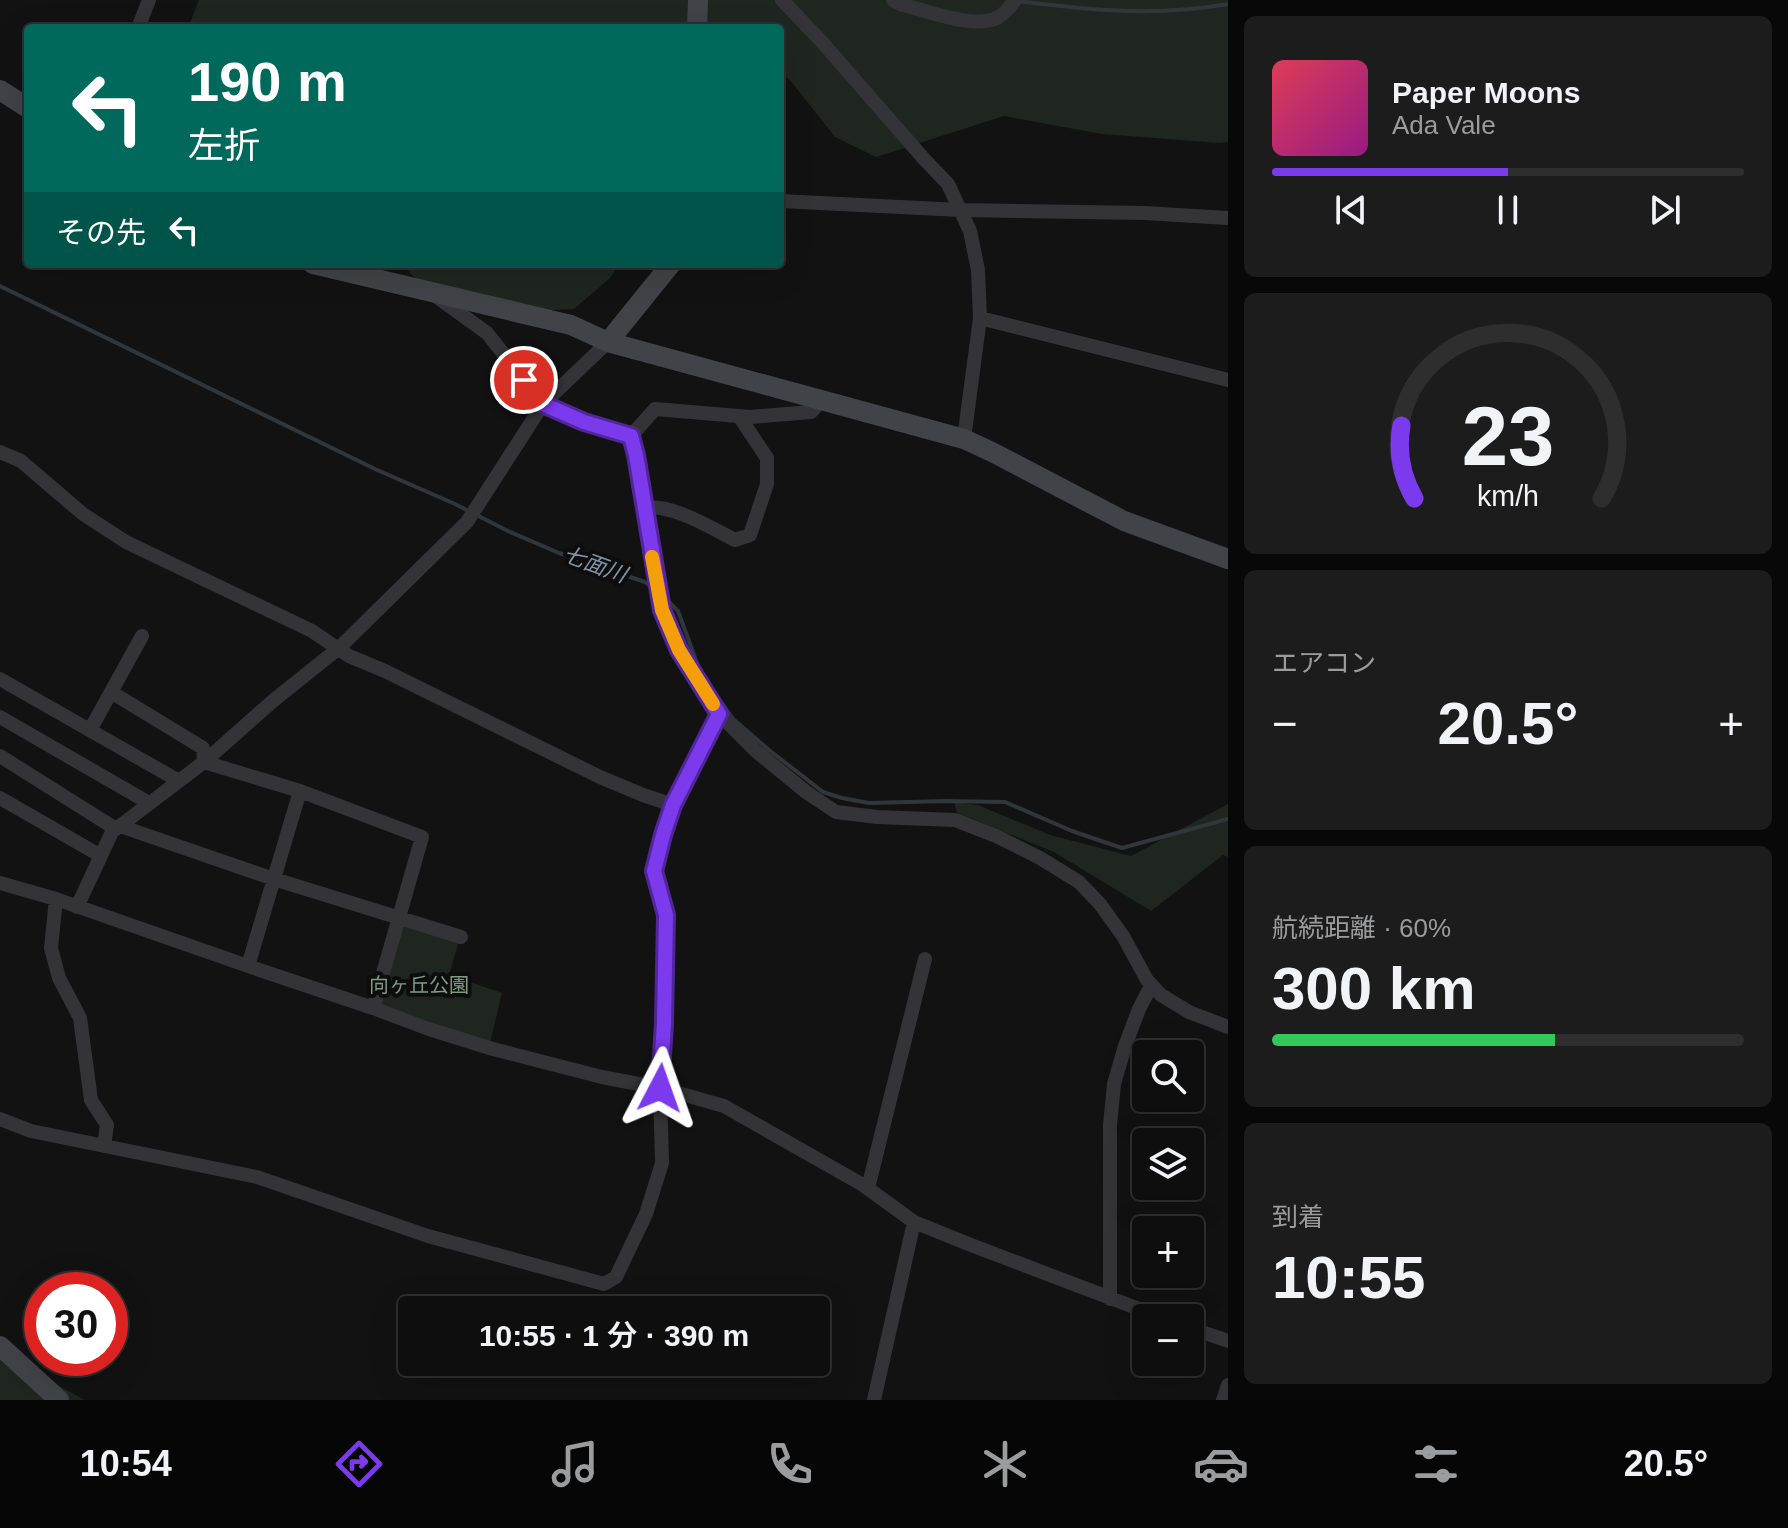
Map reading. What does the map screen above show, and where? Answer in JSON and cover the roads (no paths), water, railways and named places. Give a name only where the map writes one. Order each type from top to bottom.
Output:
[{"type":"street","points":[[140,24],[149,0]]},
{"type":"street","points":[[697,24],[698,0]]},
{"type":"street","points":[[782,0],[948,184],[970,231],[980,318],[964,439]]},
{"type":"street","points":[[893,0],[973,22],[996,18],[1006,12],[1015,0]]},
{"type":"street","points":[[0,90],[24,105]]},
{"type":"street","points":[[784,201],[1228,218]]},
{"type":"street","points":[[330,268],[571,325],[608,342],[964,439],[1124,521],[1228,559]]},
{"type":"street","points":[[77,907],[112,832],[204,762],[339,648],[467,522],[543,404],[608,342],[668,268]]},
{"type":"street","points":[[426,290],[487,333],[543,404],[584,422],[631,436]]},
{"type":"street","points":[[980,318],[1228,380]]},
{"type":"street","points":[[631,436],[655,409],[750,417],[811,412],[821,401]]},
{"type":"street","points":[[644,508],[654,506],[683,515],[735,540],[750,535],[767,484],[767,458],[739,416]]},
{"type":"street","points":[[631,436],[660,605],[679,650],[719,714],[756,751],[836,812],[955,820],[1040,858],[1079,882],[1100,904],[1123,936],[1151,986],[1161,995],[1189,1012],[1228,1027]]},
{"type":"street","points":[[0,452],[21,461],[83,514],[126,542],[312,631],[349,656],[600,777],[673,805]]},
{"type":"street","points":[[90,730],[142,636]]},
{"type":"street","points":[[0,679],[179,781]]},
{"type":"street","points":[[111,692],[203,748],[204,762]]},
{"type":"street","points":[[0,1119],[31,1131],[257,1177],[428,1236],[604,1284],[616,1277],[646,1214],[662,1163],[660,1088],[666,915],[654,871],[673,805],[719,714]]},
{"type":"street","points":[[0,717],[149,803]]},
{"type":"street","points":[[0,756],[118,827],[461,937]]},
{"type":"street","points":[[204,762],[300,791],[422,837],[373,1008]]},
{"type":"street","points":[[248,966],[300,791]]},
{"type":"street","points":[[0,798],[101,856]]},
{"type":"street","points":[[1,885],[56,899],[493,1049],[724,1106],[868,1188],[914,1222],[1132,1307]]},
{"type":"street","points":[[56,899],[51,948],[59,978],[80,1018],[91,1100],[107,1125],[104,1146]]},
{"type":"street","points":[[868,1188],[925,959]]},
{"type":"street","points":[[1110,1299],[1110,1125],[1114,1084],[1125,1046],[1151,986]]},
{"type":"street","points":[[874,1400],[914,1222]]},
{"type":"street","points":[[1204,1333],[1228,1341]]},
{"type":"street","points":[[0,1346],[59,1400]]},
{"type":"street","points":[[1223,1400],[1228,1385]]},
{"type":"waterway","points":[[1017,1],[1149,11],[1228,4]]},
{"type":"waterway","name":"七面川","points":[[0,286],[508,531],[559,553],[645,582],[654,589]]},
{"type":"waterway","name":"七面川","points":[[664,597],[678,611],[701,674]]},
{"type":"waterway","name":"七面川","points":[[711,688],[733,719],[769,750],[823,792],[842,798],[869,803],[1005,802],[1072,831],[1122,848],[1228,819]]},
{"type":"park label","name":"向ヶ丘公園","points":[[419,985]]}]
